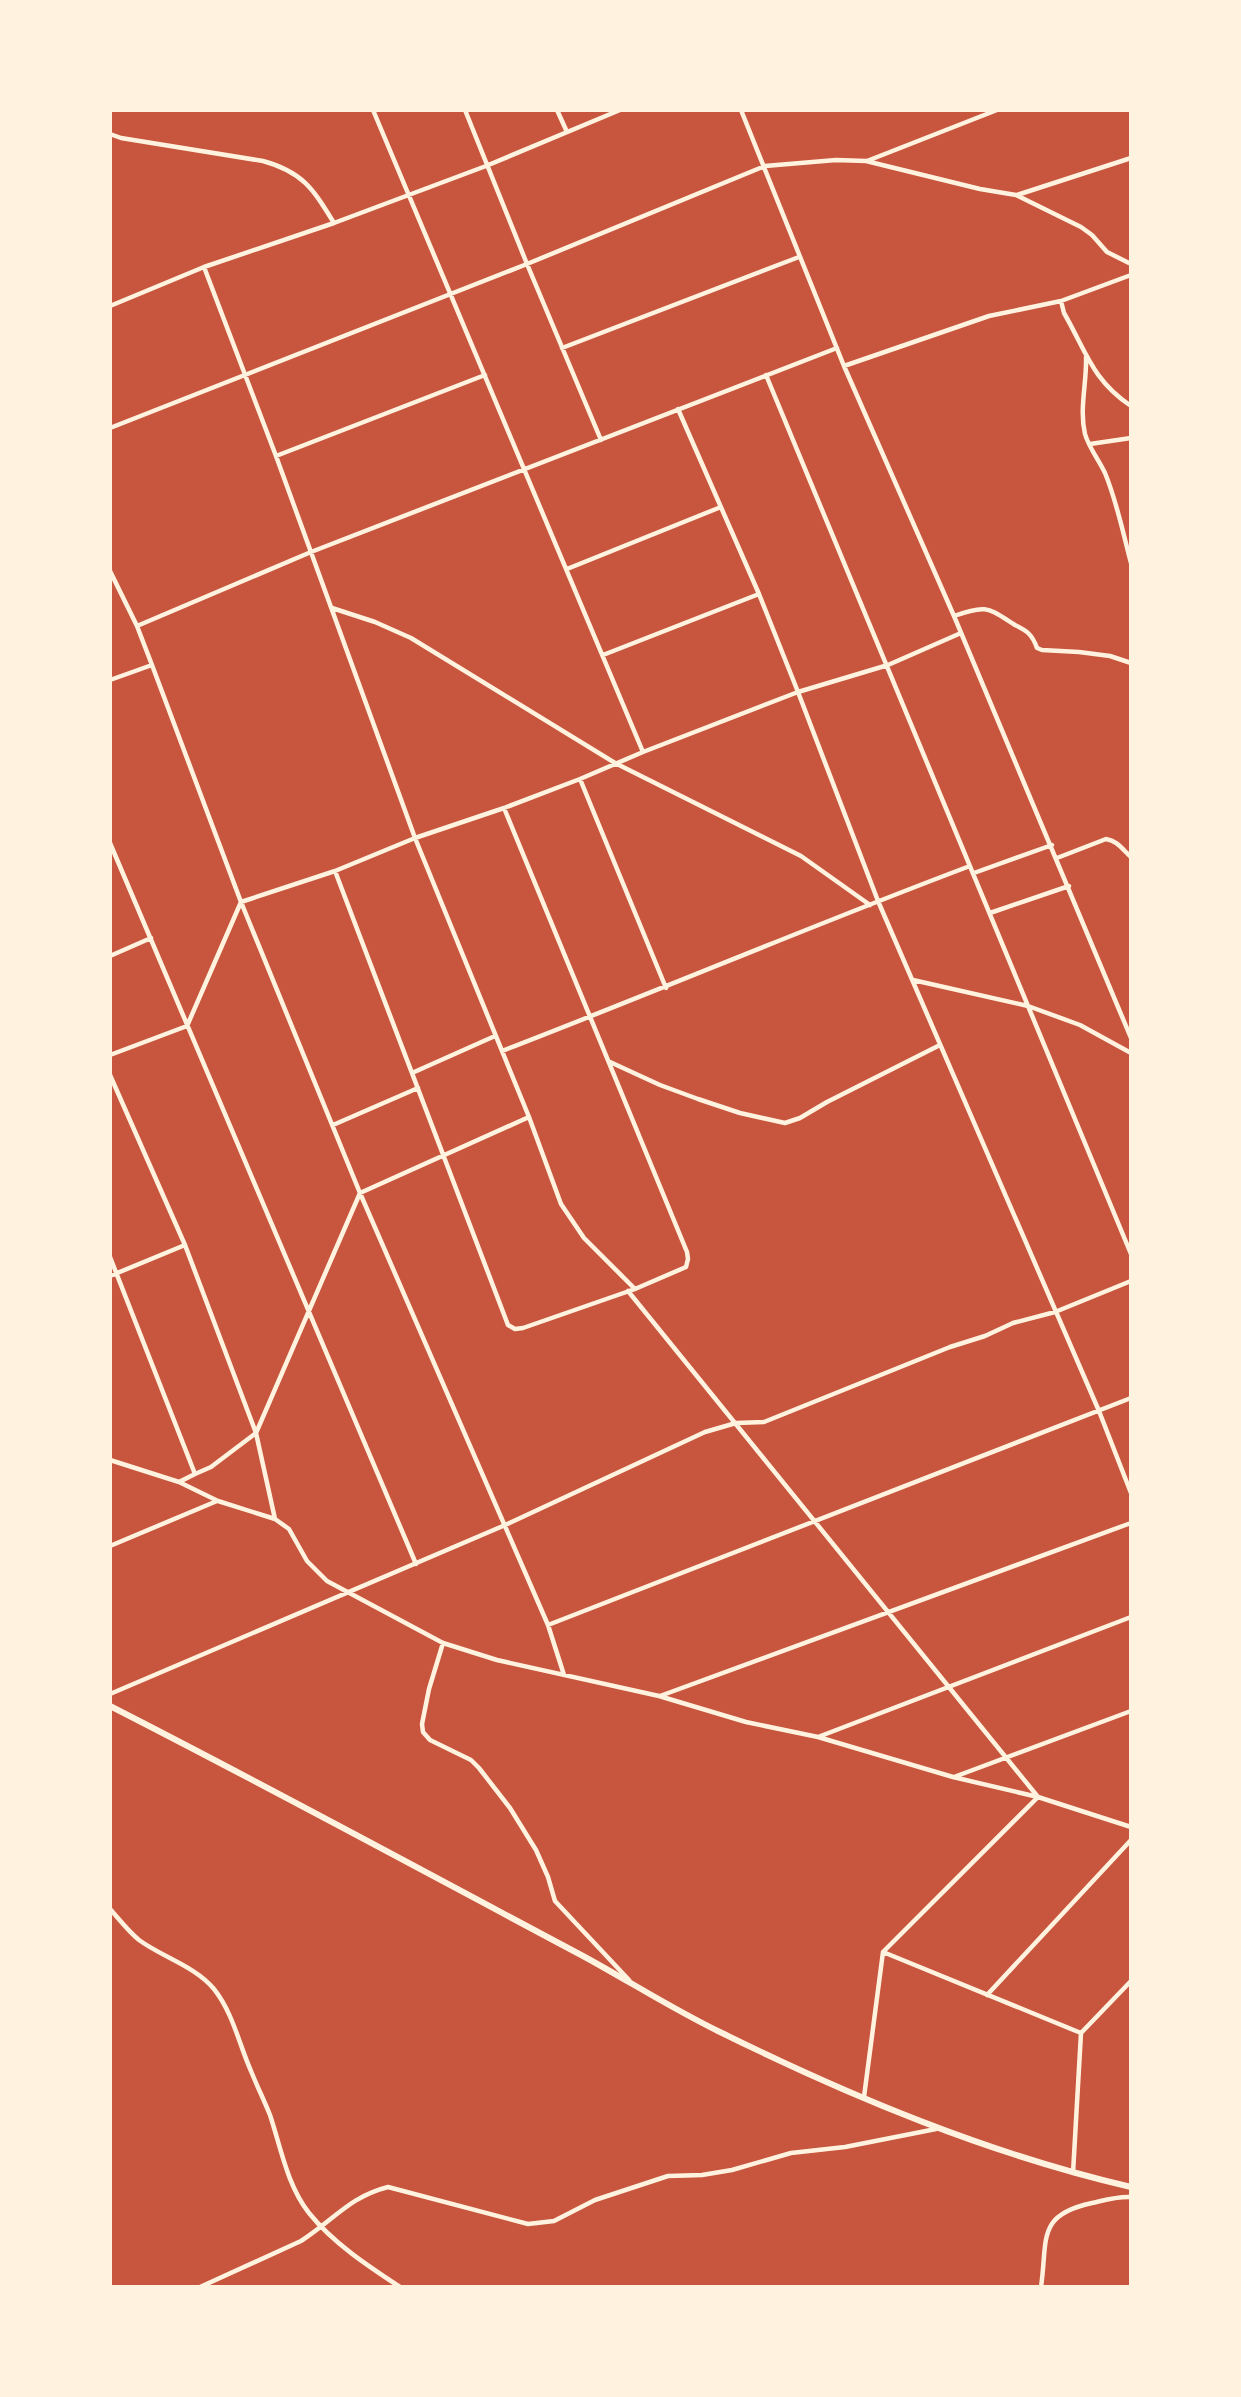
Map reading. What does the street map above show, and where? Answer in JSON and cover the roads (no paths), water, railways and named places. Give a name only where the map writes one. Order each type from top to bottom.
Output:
[{"type":"main road","points":[[110,1706],[630,1981],[719,2032],[913,2118],[1073,2173],[1131,2187]]},
{"type":"street","points":[[373,110],[643,752]]},
{"type":"street","points":[[465,110],[601,440]]},
{"type":"street","points":[[557,110],[567,132]]},
{"type":"street","points":[[110,306],[204,267],[334,223],[486,166],[620,110]]},
{"type":"street","points":[[741,110],[844,366],[1052,845],[1131,1038]]},
{"type":"street","points":[[866,162],[997,110]]},
{"type":"street","points":[[110,134],[282,166],[300,176],[312,188],[334,223]]},
{"type":"street","points":[[1016,195],[1131,158]]},
{"type":"street","points":[[110,428],[527,264],[765,166],[836,160],[866,162],[1016,195],[1081,227],[1107,252],[1131,264]]},
{"type":"street","points":[[562,348],[799,257]]},
{"type":"street","points":[[204,267],[415,838],[529,1117],[561,1204],[584,1238],[635,1289]]},
{"type":"street","points":[[844,366],[989,316],[1061,301],[1131,275]]},
{"type":"street","points":[[1061,301],[1064,313],[1098,378],[1131,406]]},
{"type":"street","points":[[137,626],[311,552],[837,348]]},
{"type":"street","points":[[1086,357],[1087,381],[1083,414],[1086,436],[1104,473],[1131,564]]},
{"type":"street","points":[[276,456],[485,375]]},
{"type":"street","points":[[766,375],[1131,1254]]},
{"type":"street","points":[[678,409],[799,692],[878,901],[1099,1411],[1131,1493]]},
{"type":"street","points":[[1090,444],[1131,438]]},
{"type":"street","points":[[567,569],[721,507]]},
{"type":"street","points":[[110,571],[137,626],[241,902],[360,1193],[548,1625],[564,1675]]},
{"type":"street","points":[[603,656],[759,594]]},
{"type":"street","points":[[331,607],[411,638],[615,763],[801,856],[870,905]]},
{"type":"street","points":[[954,616],[970,610],[985,609],[1000,613],[1028,631],[1037,648],[1042,650],[1110,656],[1131,663]]},
{"type":"street","points":[[110,1055],[187,1026],[241,902],[335,871],[415,838],[504,808],[799,692],[888,665],[961,633]]},
{"type":"street","points":[[110,680],[152,665]]},
{"type":"street","points":[[580,779],[666,988]]},
{"type":"street","points":[[335,871],[508,1325],[515,1329],[523,1328],[635,1289],[686,1268],[688,1259],[504,808]]},
{"type":"street","points":[[1057,858],[1106,839],[1121,845],[1131,857]]},
{"type":"street","points":[[110,843],[416,1564]]},
{"type":"street","points":[[974,873],[1052,845]]},
{"type":"street","points":[[502,1051],[970,866]]},
{"type":"street","points":[[990,913],[1069,886]]},
{"type":"street","points":[[110,956],[151,938]]},
{"type":"street","points":[[912,980],[1028,1006],[1080,1026],[1131,1053]]},
{"type":"street","points":[[412,1073],[495,1036]]},
{"type":"street","points":[[609,1061],[698,1099],[740,1113],[785,1123],[800,1118],[940,1045]]},
{"type":"street","points":[[110,1074],[185,1245],[256,1433],[275,1519]]},
{"type":"street","points":[[333,1125],[418,1088]]},
{"type":"street","points":[[179,1482],[211,1467],[256,1433],[360,1193],[529,1117]]},
{"type":"street","points":[[110,1276],[185,1245]]},
{"type":"street","points":[[110,1257],[195,1474]]},
{"type":"street","points":[[110,1694],[503,1526],[705,1432],[736,1423],[764,1422],[999,1328],[1055,1312],[1131,1280]]},
{"type":"street","points":[[628,1291],[1038,1797]]},
{"type":"street","points":[[548,1625],[1131,1398]]},
{"type":"street","points":[[110,1460],[179,1482],[218,1501],[275,1519],[289,1529],[313,1568],[327,1581],[443,1643],[497,1660],[659,1696],[746,1721],[818,1737],[953,1777],[1038,1797],[1131,1827]]},
{"type":"street","points":[[110,1546],[218,1501]]},
{"type":"street","points":[[659,1696],[1131,1523]]},
{"type":"street","points":[[818,1737],[1131,1616]]},
{"type":"street","points":[[443,1643],[429,1689],[423,1732],[430,1740],[471,1760],[479,1768],[510,1808],[536,1850],[555,1901],[630,1981]]},
{"type":"street","points":[[953,1777],[1131,1711]]},
{"type":"street","points":[[864,2097],[883,1952],[1038,1797]]},
{"type":"street","points":[[987,1995],[1131,1840]]},
{"type":"street","points":[[110,1909],[140,1940],[169,1956],[213,1988],[226,2007],[262,2094],[294,2187],[309,2212],[370,2267],[400,2287]]},
{"type":"street","points":[[883,1952],[1081,2034]]},
{"type":"street","points":[[1073,2173],[1081,2034],[1131,1980]]},
{"type":"street","points":[[200,2287],[301,2241],[343,2207],[367,2192],[388,2187],[527,2224],[541,2224],[554,2221],[595,2200],[668,2176],[702,2175],[732,2170],[791,2153],[845,2147],[933,2128],[1049,2165]]},
{"type":"street","points":[[1041,2287],[1047,2231],[1054,2219],[1061,2212],[1079,2206],[1122,2196],[1131,2197]]}]
